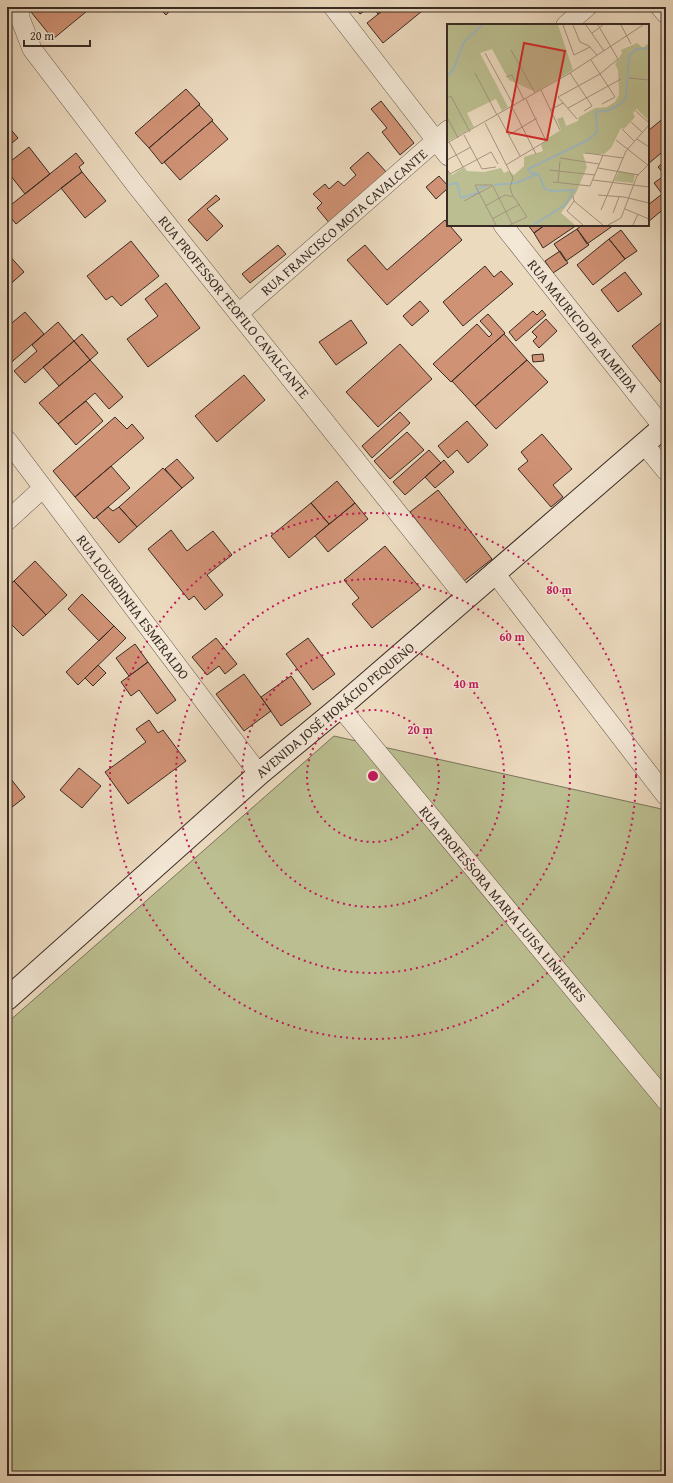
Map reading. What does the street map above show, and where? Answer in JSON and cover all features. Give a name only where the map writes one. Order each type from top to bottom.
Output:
[{"type":"street","name":"RUA PROFESSOR TEOFILO CAVALCANTE","points":[[20,7],[20,18],[32,49],[135,184],[466,597]]},
{"type":"street","points":[[333,7],[442,136],[447,153]]},
{"type":"street","points":[[567,24],[587,7]]},
{"type":"street","points":[[660,7],[666,14]]},
{"type":"street","name":"RUA FRANCISCO MOTA CAVALCANTE","points":[[239,313],[442,136]]},
{"type":"street","name":"RUA MAURICIO DE ALMEIDA","points":[[504,226],[665,426]]},
{"type":"street","name":"AVENIDA JOSÉ HORÁCIO PEQUENO","points":[[7,999],[259,774],[340,707],[494,572],[665,426]]},
{"type":"street","name":"RUA LOURDINHA ESMERALDO","points":[[7,440],[259,774]]},
{"type":"street","points":[[644,444],[666,471]]},
{"type":"street","points":[[7,521],[43,488]]},
{"type":"street","points":[[494,572],[666,796]]},
{"type":"street","name":"RUA PROFESSORA MARIA LUISA LINHARES","points":[[340,707],[666,1101]]},
{"type":"green space","points":[[334,736],[666,810],[666,1476],[7,1476],[7,1023]]},
{"type":"building","points":[[27,7],[84,7],[87,11],[53,39]]},
{"type":"building","points":[[158,7],[173,7],[166,15]]},
{"type":"building","points":[[354,7],[370,7],[360,14]]},
{"type":"building","points":[[373,7],[387,7],[378,14]]},
{"type":"building","points":[[387,7],[427,7],[383,43],[367,23]]},
{"type":"building","points":[[186,89],[200,104],[149,148],[135,133]]},
{"type":"building","points":[[381,101],[414,143],[400,155],[382,132],[387,128],[371,109]]},
{"type":"building","points":[[199,105],[213,120],[162,164],[149,148]]},
{"type":"building","points":[[666,116],[666,149],[649,163],[649,130]]},
{"type":"building","points":[[212,121],[228,139],[180,180],[164,162]]},
{"type":"building","points":[[7,125],[18,138],[7,147]]},
{"type":"building","points":[[29,147],[50,174],[25,194],[7,171],[7,164]]},
{"type":"building","points":[[368,152],[388,174],[331,225],[317,208],[322,203],[313,194],[325,184],[329,189],[338,181],[344,186],[356,175],[350,168]]},
{"type":"building","points":[[76,153],[84,163],[79,167],[82,172],[16,224],[7,213],[7,208]]},
{"type":"building","points":[[666,160],[666,199],[654,183],[665,175],[658,167]]},
{"type":"building","points":[[82,172],[106,201],[85,218],[61,188]]},
{"type":"building","points":[[439,176],[447,185],[447,189],[436,199],[426,187]]},
{"type":"building","points":[[662,194],[666,199],[666,207],[649,221],[649,204]]},
{"type":"building","points":[[216,195],[220,199],[207,209],[223,226],[207,241],[188,220]]},
{"type":"building","points":[[445,220],[447,226],[450,226],[462,240],[387,305],[347,260],[365,245],[387,270]]},
{"type":"building","points":[[529,226],[544,226],[534,233]]},
{"type":"building","points":[[544,226],[576,226],[543,248],[534,233]]},
{"type":"building","points":[[581,226],[613,226],[587,244],[577,229]]},
{"type":"building","points":[[577,229],[589,245],[566,261],[554,244]]},
{"type":"building","points":[[621,230],[637,251],[625,259],[609,239]]},
{"type":"building","points":[[609,239],[625,259],[593,285],[577,265]]},
{"type":"building","points":[[131,241],[159,276],[121,306],[112,296],[106,300],[87,276]]},
{"type":"building","points":[[278,245],[286,254],[250,283],[242,274]]},
{"type":"building","points":[[560,251],[568,263],[553,273],[545,261]]},
{"type":"building","points":[[7,253],[24,272],[7,287]]},
{"type":"building","points":[[485,266],[494,277],[501,271],[513,284],[463,326],[443,302]]},
{"type":"building","points":[[625,272],[642,294],[618,312],[601,290]]},
{"type":"building","points":[[166,283],[200,328],[148,367],[127,339],[158,316],[145,299]]},
{"type":"building","points":[[420,301],[429,311],[412,326],[403,316]]},
{"type":"building","points":[[542,310],[546,315],[516,341],[509,332],[533,311],[537,315]]},
{"type":"building","points":[[25,312],[44,334],[7,366],[7,327]]},
{"type":"building","points":[[488,314],[505,333],[451,382],[433,364],[477,324],[489,337],[492,334],[480,321]]},
{"type":"building","points":[[546,319],[557,331],[539,348],[533,341],[537,337],[532,332]]},
{"type":"building","points":[[351,320],[367,343],[336,365],[319,342]]},
{"type":"building","points":[[58,322],[74,341],[25,383],[14,371],[37,351],[32,345]]},
{"type":"building","points":[[662,322],[666,327],[666,379],[661,383],[632,346]]},
{"type":"building","points":[[82,334],[98,353],[90,360],[74,341]]},
{"type":"building","points":[[504,334],[527,360],[475,406],[452,381]]},
{"type":"building","points":[[74,341],[90,360],[59,386],[43,367]]},
{"type":"building","points":[[400,344],[432,379],[378,427],[346,392]]},
{"type":"building","points":[[543,354],[544,361],[533,362],[532,355]]},
{"type":"building","points":[[90,360],[123,397],[109,409],[95,393],[58,424],[39,403]]},
{"type":"building","points":[[527,360],[548,382],[496,429],[475,406]]},
{"type":"building","points":[[244,375],[265,400],[217,442],[195,416]]},
{"type":"building","points":[[86,401],[103,421],[76,445],[58,424]]},
{"type":"building","points":[[400,412],[410,423],[372,458],[362,446]]},
{"type":"building","points":[[115,417],[127,429],[132,424],[144,438],[75,497],[53,471]]},
{"type":"building","points":[[467,421],[488,445],[468,463],[457,450],[448,458],[438,446]]},
{"type":"building","points":[[407,432],[424,450],[390,479],[374,461]]},
{"type":"building","points":[[542,434],[572,469],[553,485],[563,497],[551,507],[518,469],[528,461],[521,452]]},
{"type":"building","points":[[429,450],[441,463],[405,495],[393,482]]},
{"type":"building","points":[[177,459],[194,478],[182,488],[165,469]]},
{"type":"building","points":[[444,460],[454,472],[435,488],[425,477]]},
{"type":"building","points":[[111,466],[130,488],[94,519],[75,497]]},
{"type":"building","points":[[163,468],[182,488],[137,527],[119,507]]},
{"type":"building","points":[[337,481],[355,503],[329,524],[311,503]]},
{"type":"building","points":[[438,490],[492,559],[464,581],[410,512]]},
{"type":"building","points":[[311,503],[329,524],[289,558],[271,536]]},
{"type":"building","points":[[355,503],[368,519],[328,552],[315,536]]},
{"type":"building","points":[[108,507],[113,511],[119,507],[137,527],[119,543],[96,517]]},
{"type":"building","points":[[171,530],[187,551],[213,531],[232,555],[207,575],[223,595],[205,610],[194,596],[189,600],[148,549]]},
{"type":"building","points":[[385,546],[421,589],[372,628],[352,604],[359,598],[344,580]]},
{"type":"building","points":[[35,561],[67,595],[46,615],[14,581]]},
{"type":"building","points":[[14,581],[46,615],[23,636],[7,620],[7,587]]},
{"type":"building","points":[[82,594],[114,626],[99,641],[68,609]]},
{"type":"building","points":[[114,626],[126,638],[78,685],[66,672]]},
{"type":"building","points":[[216,638],[237,664],[225,674],[219,666],[207,675],[192,657]]},
{"type":"building","points":[[308,638],[335,674],[313,690],[286,654]]},
{"type":"building","points":[[135,644],[148,662],[129,676],[116,658]]},
{"type":"building","points":[[148,662],[176,700],[157,714],[139,690],[131,696],[121,682]]},
{"type":"building","points":[[98,665],[106,673],[93,686],[85,678]]},
{"type":"building","points":[[244,674],[271,711],[244,731],[216,694]]},
{"type":"building","points":[[291,676],[311,704],[281,726],[261,697]]},
{"type":"building","points":[[149,720],[158,733],[163,730],[186,761],[128,804],[105,772],[146,742],[136,729]]},
{"type":"building","points":[[79,768],[101,786],[82,808],[60,790]]},
{"type":"building","points":[[7,774],[25,797],[7,811]]}]
